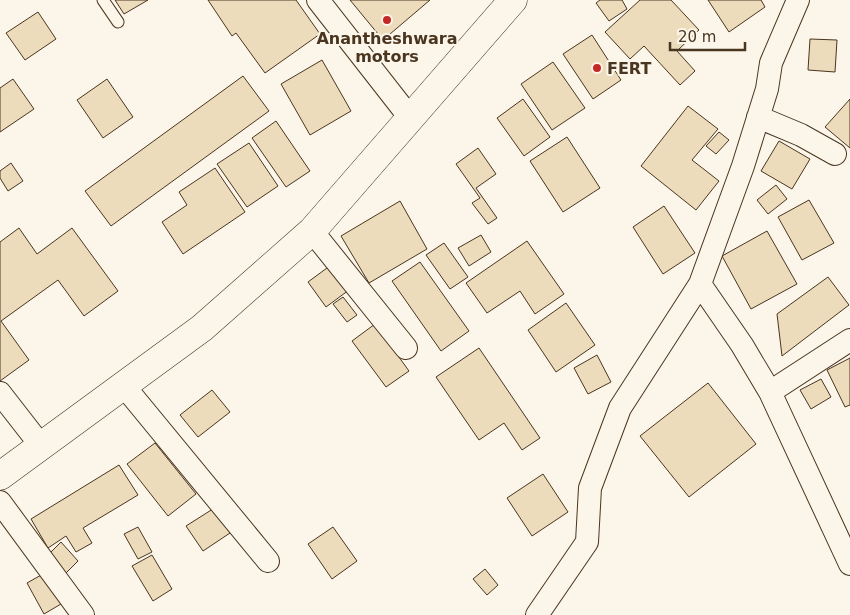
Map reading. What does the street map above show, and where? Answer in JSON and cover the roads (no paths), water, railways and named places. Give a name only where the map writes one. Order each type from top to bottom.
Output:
[{"type":"main road","points":[[0,476],[202,328],[312,231],[513,0]]},
{"type":"street","points":[[318,0],[411,119]]},
{"type":"street","points":[[537,615],[587,542],[590,488],[620,408],[700,284],[767,89],[771,63],[798,0]]},
{"type":"street","points":[[758,117],[801,135],[835,154]]},
{"type":"street","points":[[312,231],[406,348]]},
{"type":"street","points":[[700,284],[742,345],[770,392],[850,564]]},
{"type":"street","points":[[770,392],[850,340]]},
{"type":"street","points":[[124,386],[268,561]]},
{"type":"street","points":[[0,393],[42,446]]},
{"type":"street","points":[[0,502],[83,615]]},
{"type":"lane","points":[[103,0],[118,22]]},
{"type":"place","name":"Anantheshwara motors","points":[[387,20]]},
{"type":"place","name":"FERT","points":[[597,68]]}]
